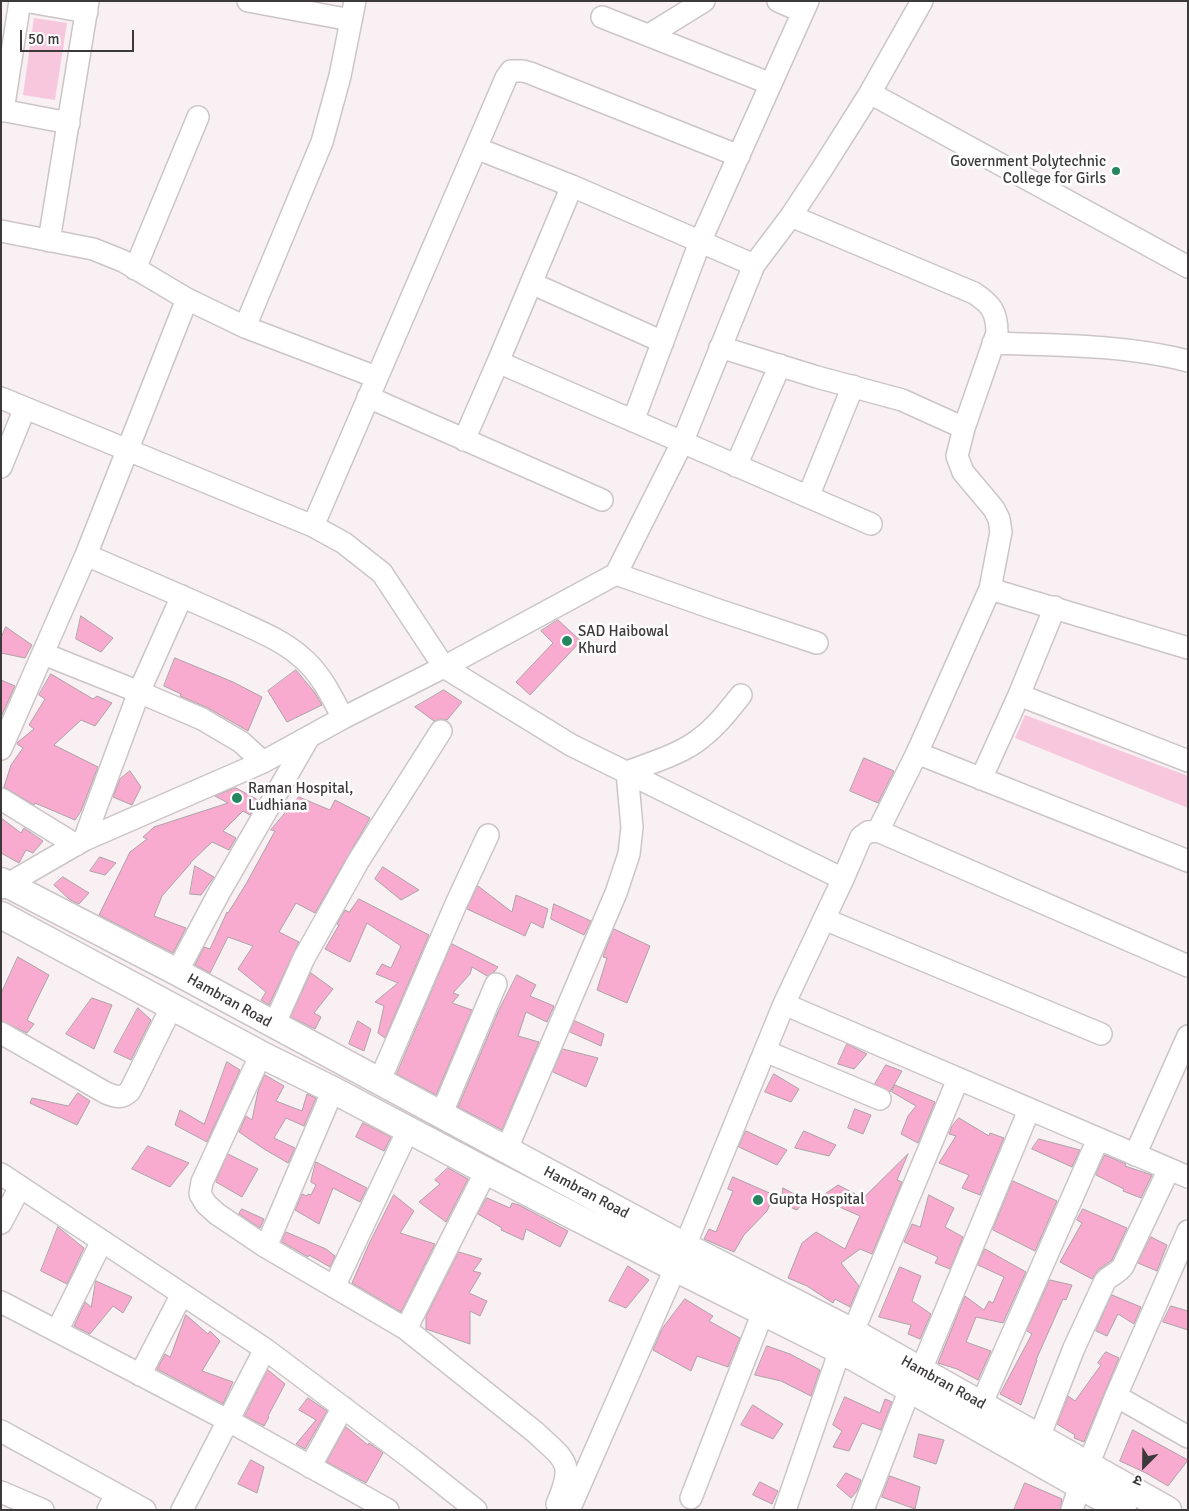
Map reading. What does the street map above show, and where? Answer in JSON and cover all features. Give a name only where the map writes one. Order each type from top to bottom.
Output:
[{"type":"main road","name":"Hambran Road","points":[[3,884],[177,972],[506,1151],[680,1257],[764,1312],[846,1341]]},
{"type":"main road","name":"Hambran Road","points":[[1,915],[261,1054],[486,1171],[680,1257],[846,1341],[1084,1475],[1168,1510]]},
{"type":"main road","name":"Hambran Road","points":[[915,1380],[981,1405],[1039,1437],[1123,1510]]},
{"type":"street","points":[[20,1],[2,110],[69,123]]},
{"type":"street","points":[[24,1],[88,7],[49,241]]},
{"type":"street","points":[[245,327],[322,142],[340,76],[353,11],[248,1]]},
{"type":"street","points":[[649,35],[704,1]]},
{"type":"street","points":[[633,421],[700,242],[805,7],[778,1]]},
{"type":"street","points":[[3,884],[80,843],[263,762],[616,574],[682,443],[754,265],[791,216],[870,93],[922,1]]},
{"type":"street","points":[[602,17],[771,84]]},
{"type":"street","points":[[313,526],[506,78],[511,72],[516,70],[530,74],[739,156]]},
{"type":"street","points":[[870,93],[1188,267]]},
{"type":"street","points":[[135,269],[198,117]]},
{"type":"street","points":[[476,148],[572,186],[754,265]]},
{"type":"street","points":[[464,440],[572,186]]},
{"type":"street","points":[[791,216],[974,293],[986,301],[994,313],[997,323],[997,333],[964,428],[958,456],[963,472],[994,509],[999,520],[1001,532],[990,589],[917,753],[878,831]]},
{"type":"street","points":[[1,231],[93,249],[123,261],[187,299],[245,327],[376,377]]},
{"type":"street","points":[[531,283],[663,342]]},
{"type":"street","points":[[1,749],[86,555],[187,299]]},
{"type":"street","points":[[993,343],[1086,346],[1188,361]]},
{"type":"street","points":[[720,347],[902,400],[964,428]]},
{"type":"street","points":[[498,362],[871,524]]},
{"type":"street","points":[[736,466],[780,365]]},
{"type":"street","points":[[808,497],[853,386]]},
{"type":"street","points":[[368,397],[602,500]]},
{"type":"street","points":[[1,398],[313,526],[344,543],[382,573],[444,667],[571,745],[843,879]]},
{"type":"street","points":[[1,467],[25,408]]},
{"type":"street","points":[[86,555],[182,596],[284,644],[301,656],[313,669],[326,686],[343,718]]},
{"type":"street","points":[[616,574],[817,643]]},
{"type":"street","points":[[990,589],[1188,648]]},
{"type":"street","points":[[80,843],[139,692],[182,596]]},
{"type":"street","points":[[981,779],[1019,695],[1055,607]]},
{"type":"street","points":[[44,654],[202,719],[227,732],[263,762]]},
{"type":"street","points":[[627,772],[693,744],[712,729],[741,695]]},
{"type":"street","points":[[1019,695],[1188,761]]},
{"type":"street","points":[[274,1025],[304,958],[359,860],[441,731]]},
{"type":"street","points":[[177,972],[219,893],[309,736]]},
{"type":"street","points":[[917,753],[1188,861]]},
{"type":"street","points":[[506,1151],[616,893],[629,854],[632,827],[627,772]]},
{"type":"street","points":[[1,799],[80,843]]},
{"type":"street","points":[[554,1510],[575,1479],[680,1257],[784,1004],[861,837],[868,832],[878,831],[1188,966]]},
{"type":"street","points":[[379,1082],[488,835]]},
{"type":"street","points":[[824,919],[1101,1034]]},
{"type":"street","points":[[441,1115],[496,984]]},
{"type":"street","points":[[784,1004],[1178,1173],[1123,1266],[1118,1273],[1109,1276],[1105,1281],[1074,1348],[1039,1437]]},
{"type":"street","points":[[1,1033],[106,1094],[119,1097],[125,1096],[130,1092],[172,1006]]},
{"type":"street","points":[[1135,1155],[1188,1036]]},
{"type":"street","points":[[765,1051],[880,1099]]},
{"type":"street","points":[[261,1054],[202,1182],[200,1194],[206,1204],[217,1214],[266,1246],[406,1329],[535,1432],[565,1462],[567,1473],[575,1479]]},
{"type":"street","points":[[784,1510],[846,1341],[958,1079]]},
{"type":"street","points":[[266,1246],[333,1090]]},
{"type":"street","points":[[863,1510],[915,1380],[1029,1110]]},
{"type":"street","points":[[334,1287],[408,1130]]},
{"type":"street","points":[[981,1405],[1098,1139]]},
{"type":"street","points":[[406,1329],[486,1171]]},
{"type":"street","points":[[1,1174],[265,1349],[476,1510]]},
{"type":"street","points":[[1,1223],[20,1187]]},
{"type":"street","points":[[1072,1510],[1116,1396],[1181,1267],[1188,1231]]},
{"type":"street","points":[[57,1331],[102,1241]]},
{"type":"street","points":[[140,1375],[182,1294]]},
{"type":"street","points":[[1,1302],[229,1421],[388,1510]]},
{"type":"street","points":[[691,1498],[764,1312]]},
{"type":"street","points":[[182,1510],[265,1349]]},
{"type":"street","points":[[1116,1396],[1188,1437]]},
{"type":"street","points":[[310,1467],[343,1407]]},
{"type":"street","points":[[1,1431],[112,1502],[145,1510]]},
{"type":"street","points":[[569,1510],[575,1479]]},
{"type":"street","points":[[1,1492],[44,1510]]},
{"type":"shaded area","points":[[34,18],[67,23],[55,100],[23,95]]},
{"type":"shaded area","points":[[1025,715],[1188,776],[1188,808],[1015,738]]},
{"type":"building","points":[[81,616],[113,638],[101,652],[76,639]]},
{"type":"building","points":[[558,620],[581,641],[530,695],[516,682],[553,643],[541,631]]},
{"type":"building","points":[[6,627],[32,645],[25,658],[1,653],[1,638]]},
{"type":"building","points":[[175,658],[233,682],[262,697],[248,731],[164,686]]},
{"type":"building","points":[[296,670],[315,693],[322,705],[287,722],[268,691]]},
{"type":"building","points":[[51,674],[93,699],[97,696],[112,703],[95,726],[81,720],[54,745],[98,767],[81,811],[75,820],[35,803],[34,805],[4,787],[11,765],[23,748],[17,744],[18,742],[34,729],[29,725],[45,699],[39,695]]},
{"type":"building","points":[[1,680],[15,686],[1,717]]},
{"type":"building","points":[[444,690],[462,702],[447,720],[434,721],[415,707]]},
{"type":"building","points":[[864,758],[894,771],[878,803],[850,791]]},
{"type":"building","points":[[130,771],[141,787],[132,805],[113,797],[120,779]]},
{"type":"building","points":[[236,788],[258,800],[250,815],[243,811],[223,831],[236,838],[229,850],[212,842],[190,863],[162,896],[154,916],[186,928],[173,953],[99,915],[130,852],[147,839],[143,837],[154,827],[228,803],[215,796]]},
{"type":"building","points":[[299,797],[330,810],[335,800],[370,818],[315,913],[296,903],[279,932],[299,942],[269,1005],[261,1000],[266,992],[238,969],[253,946],[228,937],[210,973],[195,965],[204,947],[210,949],[227,912],[246,884],[275,831],[271,830]]},
{"type":"building","points":[[1,818],[21,833],[24,828],[43,841],[33,853],[26,850],[19,863],[1,853]]},
{"type":"building","points":[[100,857],[116,863],[105,875],[90,871]]},
{"type":"building","points":[[195,866],[214,877],[201,895],[190,894]]},
{"type":"building","points":[[383,867],[419,890],[401,900],[375,879]]},
{"type":"building","points":[[63,877],[89,893],[79,904],[70,900],[54,885]]},
{"type":"building","points":[[478,886],[512,912],[516,895],[548,909],[543,928],[531,922],[525,936],[467,909]]},
{"type":"building","points":[[359,899],[429,935],[385,1038],[378,1033],[384,1006],[375,1002],[398,983],[376,974],[382,964],[391,968],[401,946],[367,923],[350,962],[325,949],[339,925],[337,924],[345,910],[349,912]]},
{"type":"building","points":[[554,904],[591,921],[584,935],[551,919]]},
{"type":"building","points":[[614,929],[650,946],[627,1003],[597,990],[607,958],[603,957]]},
{"type":"building","points":[[452,944],[498,967],[487,976],[472,967],[470,974],[453,993],[459,995],[452,1003],[472,1010],[436,1095],[397,1074]]},
{"type":"building","points":[[18,957],[49,975],[27,1020],[34,1024],[27,1033],[1,1021],[1,994]]},
{"type":"building","points":[[311,973],[333,989],[314,1013],[321,1017],[315,1029],[291,1017]]},
{"type":"building","points":[[517,975],[536,985],[530,996],[554,1006],[547,1022],[526,1012],[518,1036],[539,1042],[502,1130],[458,1107],[499,1010]]},
{"type":"building","points":[[92,998],[112,1005],[94,1049],[66,1034]]},
{"type":"building","points":[[138,1008],[151,1020],[131,1060],[114,1052]]},
{"type":"building","points":[[358,1021],[371,1029],[364,1051],[349,1044]]},
{"type":"building","points":[[575,1021],[604,1034],[601,1046],[570,1032]]},
{"type":"building","points":[[847,1044],[867,1054],[854,1069],[838,1064]]},
{"type":"building","points":[[563,1049],[598,1058],[586,1087],[553,1072]]},
{"type":"building","points":[[227,1062],[240,1070],[207,1142],[175,1125],[180,1110],[204,1124]]},
{"type":"building","points":[[886,1065],[902,1071],[890,1092],[875,1084]]},
{"type":"building","points":[[774,1074],[799,1089],[791,1102],[765,1092]]},
{"type":"building","points":[[265,1075],[284,1086],[276,1101],[302,1111],[307,1094],[316,1098],[304,1126],[286,1118],[274,1138],[295,1148],[288,1163],[239,1132],[246,1116],[252,1120],[258,1091]]},
{"type":"building","points":[[895,1085],[935,1102],[918,1143],[901,1134],[908,1116],[916,1106],[892,1092]]},
{"type":"building","points":[[78,1093],[90,1101],[77,1125],[30,1103],[32,1098],[68,1106]]},
{"type":"building","points":[[855,1109],[871,1115],[863,1134],[848,1128]]},
{"type":"building","points":[[959,1118],[989,1136],[990,1133],[1004,1138],[980,1195],[962,1188],[969,1175],[939,1163],[956,1136],[949,1134],[952,1126]]},
{"type":"building","points":[[363,1123],[391,1137],[384,1151],[356,1137]]},
{"type":"building","points":[[746,1131],[787,1150],[777,1165],[739,1147]]},
{"type":"building","points":[[804,1131],[836,1145],[829,1156],[795,1148]]},
{"type":"building","points":[[1039,1139],[1080,1150],[1072,1167],[1032,1149]]},
{"type":"building","points":[[148,1146],[189,1163],[170,1187],[132,1169]]},
{"type":"building","points":[[228,1154],[258,1169],[242,1197],[216,1182]]},
{"type":"building","points":[[908,1154],[897,1180],[902,1182],[872,1254],[860,1249],[841,1263],[859,1286],[850,1307],[835,1299],[833,1303],[807,1286],[788,1278],[802,1243],[816,1232],[845,1249],[860,1216],[819,1198],[838,1185],[863,1198]]},
{"type":"building","points":[[1105,1155],[1126,1164],[1125,1166],[1152,1175],[1141,1198],[1123,1191],[1124,1189],[1096,1175]]},
{"type":"building","points":[[316,1162],[367,1188],[360,1202],[333,1188],[319,1224],[295,1210],[302,1194],[311,1195],[316,1185],[311,1182]]},
{"type":"building","points":[[448,1168],[468,1179],[446,1222],[419,1202],[440,1184],[435,1180]]},
{"type":"building","points":[[733,1177],[774,1195],[767,1211],[744,1235],[734,1252],[704,1239],[709,1229],[716,1232],[733,1191],[728,1189]]},
{"type":"building","points":[[1013,1181],[1057,1201],[1035,1251],[993,1230]]},
{"type":"building","points":[[783,1188],[805,1200],[797,1210],[782,1204]]},
{"type":"building","points":[[394,1195],[414,1211],[400,1233],[435,1244],[401,1312],[352,1283]]},
{"type":"building","points":[[929,1195],[954,1208],[945,1227],[963,1237],[950,1269],[935,1263],[938,1257],[904,1242],[912,1224],[920,1227]]},
{"type":"building","points":[[487,1198],[510,1208],[512,1203],[519,1205],[568,1231],[560,1247],[526,1229],[523,1240],[501,1230],[502,1228],[478,1214]]},
{"type":"building","points":[[242,1209],[264,1219],[260,1228],[239,1214]]},
{"type":"building","points":[[1083,1209],[1127,1228],[1112,1260],[1098,1270],[1092,1279],[1060,1262],[1082,1223],[1077,1220]]},
{"type":"building","points":[[58,1227],[84,1248],[67,1284],[41,1271]]},
{"type":"building","points":[[286,1232],[326,1249],[335,1256],[330,1267],[282,1242]]},
{"type":"building","points":[[1151,1237],[1167,1245],[1157,1271],[1138,1263]]},
{"type":"building","points":[[985,1249],[1026,1272],[1003,1323],[976,1317],[966,1342],[991,1351],[978,1380],[957,1369],[938,1363],[965,1296],[984,1310],[989,1301],[993,1303],[1004,1277],[978,1265]]},
{"type":"building","points":[[459,1252],[482,1259],[473,1271],[481,1273],[469,1293],[487,1301],[480,1316],[470,1311],[470,1344],[426,1329],[426,1317]]},
{"type":"building","points":[[628,1266],[649,1280],[626,1308],[609,1301]]},
{"type":"building","points":[[900,1267],[921,1276],[912,1301],[931,1314],[920,1339],[908,1334],[911,1325],[879,1317]]},
{"type":"building","points":[[1050,1280],[1072,1285],[1066,1300],[1063,1299],[1036,1360],[1021,1405],[1000,1394],[1032,1334],[1027,1331]]},
{"type":"building","points":[[96,1281],[132,1297],[123,1313],[113,1306],[90,1334],[74,1326],[85,1302],[91,1307]]},
{"type":"building","points":[[1112,1295],[1141,1307],[1134,1324],[1118,1314],[1107,1336],[1096,1331]]},
{"type":"building","points":[[685,1299],[713,1316],[709,1321],[740,1338],[728,1367],[697,1356],[691,1371],[653,1350],[662,1329]]},
{"type":"building","points":[[1171,1306],[1188,1311],[1188,1330],[1163,1322]]},
{"type":"building","points":[[186,1315],[208,1334],[210,1331],[220,1341],[202,1371],[233,1382],[223,1404],[157,1369],[165,1354],[170,1357]]},
{"type":"building","points":[[767,1346],[790,1354],[820,1370],[811,1396],[781,1381],[755,1375]]},
{"type":"building","points":[[1106,1352],[1119,1358],[1084,1442],[1074,1438],[1075,1435],[1057,1424],[1068,1396],[1075,1401],[1101,1365],[1098,1363]]},
{"type":"building","points":[[268,1370],[285,1384],[264,1426],[245,1416]]},
{"type":"building","points":[[845,1397],[880,1413],[885,1399],[892,1402],[881,1430],[862,1423],[849,1451],[833,1447],[842,1431],[833,1425]]},
{"type":"building","points":[[308,1398],[327,1411],[305,1449],[296,1444],[316,1420],[299,1410]]},
{"type":"building","points":[[753,1405],[783,1424],[773,1439],[741,1425]]},
{"type":"building","points":[[346,1427],[368,1445],[369,1443],[383,1453],[366,1483],[327,1462]]},
{"type":"building","points":[[1133,1430],[1188,1460],[1168,1486],[1120,1461]]},
{"type":"building","points":[[919,1434],[944,1440],[936,1464],[914,1457]]},
{"type":"building","points":[[251,1460],[264,1467],[257,1493],[238,1484]]},
{"type":"building","points":[[846,1473],[861,1480],[857,1491],[851,1498],[837,1486]]},
{"type":"building","points":[[890,1476],[920,1487],[915,1509],[882,1497]]},
{"type":"building","points":[[760,1482],[778,1491],[772,1504],[753,1495]]},
{"type":"building","points":[[1025,1483],[1062,1499],[1060,1510],[1014,1510]]},
{"type":"place","name":"Government Polytechnic College for Girls","points":[[1116,171]]},
{"type":"place","name":"SAD Haibowal Khurd","points":[[567,641]]},
{"type":"place","name":"Raman Hospital, Ludhiana","points":[[237,798]]},
{"type":"place","name":"Gupta Hospital","points":[[758,1200]]}]
